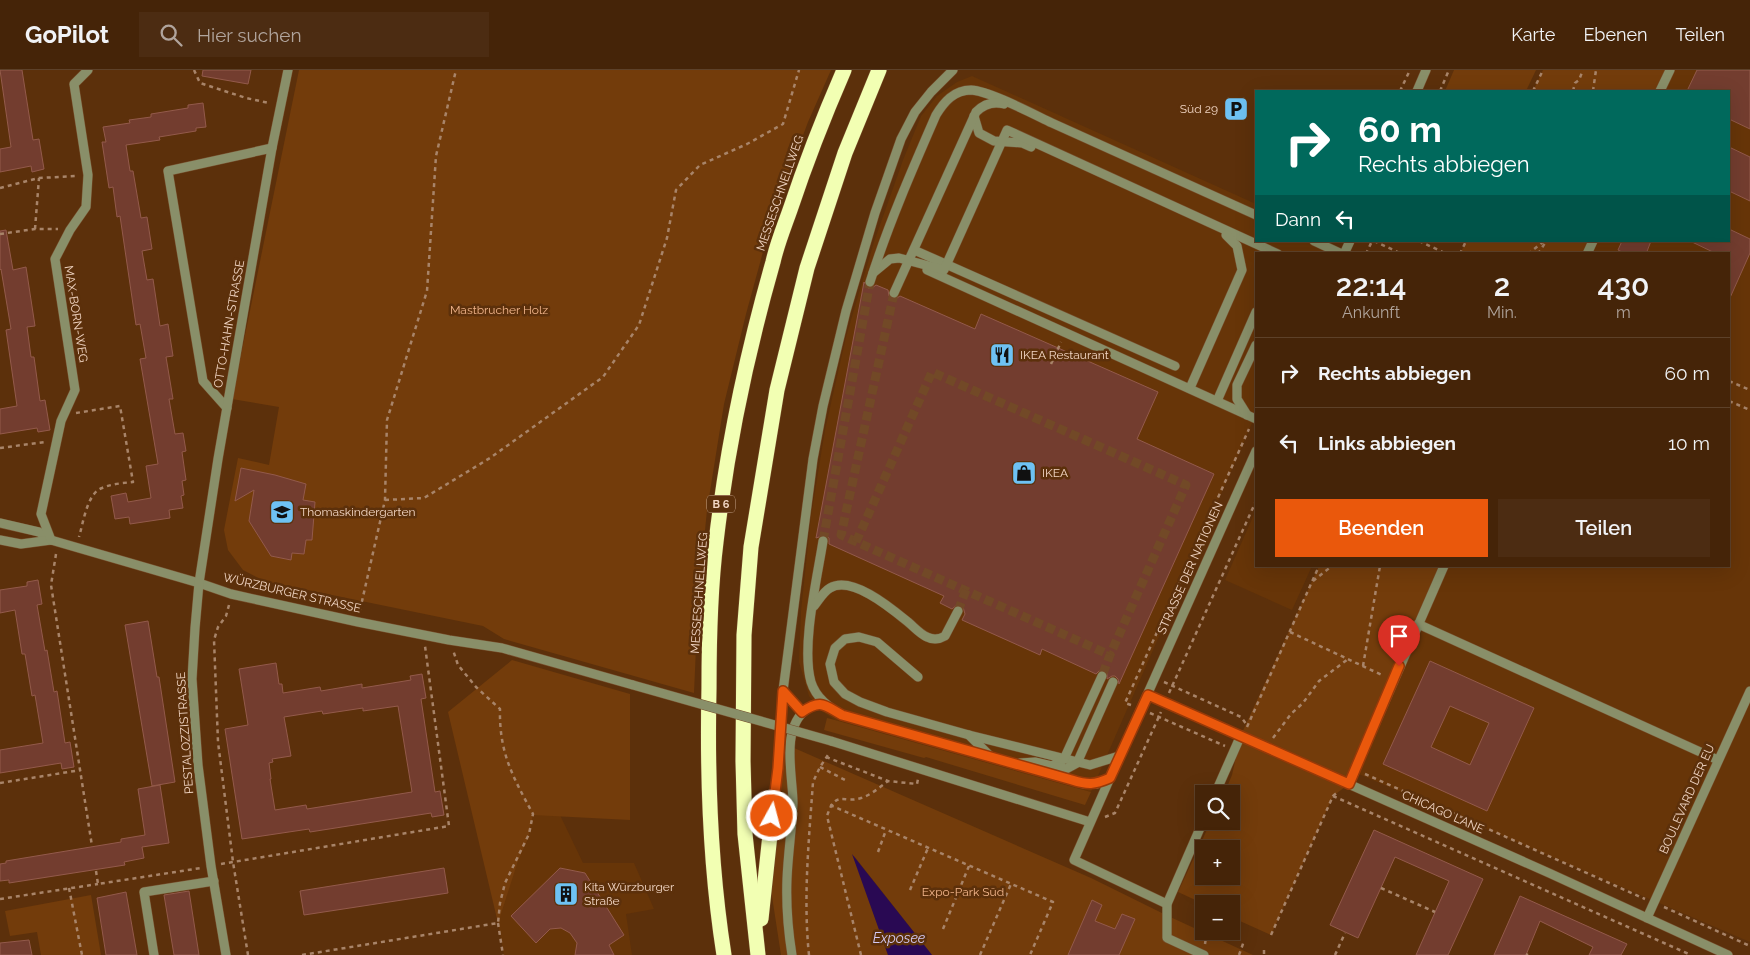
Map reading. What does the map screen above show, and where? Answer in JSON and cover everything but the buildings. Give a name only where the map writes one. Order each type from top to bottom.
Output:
[{"type":"highway","name":"MESSESCHNELLWEG","points":[[724,955],[718,915],[711,836],[708,759],[710,630],[717,535],[743,381],[773,260],[813,144],[844,70]]},
{"type":"highway","points":[[758,955],[744,834],[744,635],[751,547],[777,390],[807,268],[845,153],[879,70]]},
{"type":"highway","points":[[758,955],[772,816]]},
{"type":"street","name":"MAX-BORN-WEG","points":[[51,540],[41,514],[56,441],[64,414],[75,390],[55,259],[70,230],[86,207],[88,175],[74,84],[88,70]]},
{"type":"street","name":"OTTO-HAHN-STRASSE","points":[[199,583],[272,148],[288,70]]},
{"type":"street","points":[[772,816],[778,768],[783,691],[813,459],[823,406],[846,311],[875,213],[901,139],[915,112],[931,92],[953,70]]},
{"type":"street","points":[[1417,90],[1426,70]]},
{"type":"street","points":[[1660,90],[1670,70]]},
{"type":"street","points":[[870,282],[898,200],[936,115],[943,103],[955,94],[970,90],[982,92],[1025,110],[1255,215]]},
{"type":"street","points":[[894,293],[976,112],[982,106],[997,102],[1025,110]]},
{"type":"street","points":[[974,116],[979,133],[994,142],[1022,143],[1264,252]]},
{"type":"street","points":[[873,273],[890,259],[899,258],[944,270],[1007,130],[1274,252]]},
{"type":"street","points":[[227,408],[203,382],[168,171],[272,148]]},
{"type":"street","points":[[1190,388],[1242,270],[1237,246],[1226,235]]},
{"type":"street","points":[[1316,242],[1339,252]]},
{"type":"street","points":[[914,250],[1175,366]]},
{"type":"street","points":[[908,262],[1253,417]]},
{"type":"street","points":[[1217,400],[1255,314]]},
{"type":"street","points":[[1253,417],[1237,399],[1237,385],[1255,347]]},
{"type":"street","name":"STRASSE DER NATIONEN","points":[[1167,904],[1074,860],[1255,453]]},
{"type":"street","name":"WÜRZBURGER STRASSE","points":[[0,523],[39,532],[51,540],[231,594],[358,622],[449,640],[502,648],[834,742],[1090,822]]},
{"type":"street","name":"WÜRZBURGER STRASSE","points":[[0,540],[21,544],[51,540]]},
{"type":"street","points":[[823,541],[807,658],[812,683],[819,697],[830,708]]},
{"type":"street","points":[[1349,784],[1444,567]]},
{"type":"street","name":"PESTALOZZISTRASSE","points":[[199,583],[192,679],[198,765],[211,866],[226,955]]},
{"type":"street","points":[[813,608],[830,588],[836,585],[846,585],[858,589],[889,606],[926,637],[939,639],[945,636],[958,611]]},
{"type":"street","points":[[1418,624],[1718,760]]},
{"type":"street","points":[[918,677],[877,642],[859,637],[845,639],[835,648],[830,664],[834,682],[845,694],[860,702],[969,735],[1077,763],[1090,765],[1119,756]]},
{"type":"street","points":[[1052,766],[1064,759],[1102,676]]},
{"type":"street","points":[[1015,764],[1035,762],[1066,769],[1077,763],[1112,682]]},
{"type":"street","points":[[783,691],[802,712]]},
{"type":"street","name":"BOULEVARD DER EU","points":[[1647,918],[1750,691]]},
{"type":"street","name":"CHICAGO LANE","points":[[1148,695],[1241,735],[1728,955]]},
{"type":"street","points":[[792,955],[788,928],[787,880],[793,802],[790,744],[797,721],[802,712],[813,704],[821,704],[842,715],[1084,784],[1097,784],[1110,778]]},
{"type":"street","points":[[969,735],[991,758]]},
{"type":"street","points":[[1219,785],[1241,735]]},
{"type":"street","points":[[1199,830],[1167,904],[1167,938],[1204,955]]},
{"type":"street","points":[[154,955],[144,892],[214,881]]},
{"type":"path","points":[[194,70],[200,83],[246,98],[281,105]]},
{"type":"path","points":[[358,622],[385,500],[386,420],[427,291],[436,156],[456,70]]},
{"type":"path","points":[[385,500],[424,498],[490,458],[603,377],[639,325],[667,238],[676,190],[700,165],[747,144],[783,124],[799,70]]},
{"type":"path","points":[[1400,90],[1410,70]]},
{"type":"path","points":[[1440,90],[1449,70]]},
{"type":"path","points":[[1533,90],[1543,70]]},
{"type":"path","points":[[1573,90],[1583,70]]},
{"type":"path","points":[[1593,90],[1596,70]]},
{"type":"path","points":[[0,188],[39,178],[88,175]]},
{"type":"path","points":[[35,229],[39,178]]},
{"type":"path","points":[[0,234],[35,229],[70,230]]},
{"type":"path","points":[[1375,242],[1398,252]]},
{"type":"path","points":[[1422,242],[1443,252]]},
{"type":"path","points":[[1531,252],[1544,242]]},
{"type":"path","points":[[1730,381],[1750,390]]},
{"type":"path","points":[[1730,401],[1750,410]]},
{"type":"path","points":[[64,414],[120,406],[133,482],[100,488],[93,493],[76,548]]},
{"type":"path","points":[[1125,702],[1253,417]]},
{"type":"path","points":[[0,448],[56,441]]},
{"type":"path","points":[[1248,726],[1241,717],[1172,685],[1255,503]]},
{"type":"path","points":[[51,540],[57,556],[51,585],[92,846]]},
{"type":"path","points":[[1241,735],[1248,726],[1319,567]]},
{"type":"path","points":[[1312,582],[1331,567]]},
{"type":"path","points":[[1363,666],[1380,567]]},
{"type":"path","points":[[231,594],[226,616],[218,627],[214,640],[218,742],[232,862],[248,955]]},
{"type":"path","points":[[1290,632],[1393,680]]},
{"type":"path","points":[[0,899],[448,826],[425,648],[426,635]]},
{"type":"path","points":[[449,640],[458,665],[476,687],[500,709],[499,730],[504,755],[533,814],[529,834],[505,883],[500,904],[498,923],[503,955]]},
{"type":"path","points":[[1273,738],[1291,714],[1303,703],[1318,681],[1348,659]]},
{"type":"path","points":[[1116,813],[1159,717],[1234,750]]},
{"type":"path","points":[[809,955],[807,931],[813,782],[834,742]]},
{"type":"path","points":[[826,757],[888,781],[917,784],[921,768]]},
{"type":"path","points":[[820,766],[847,781]]},
{"type":"path","points":[[0,783],[81,770]]},
{"type":"path","points":[[1354,772],[1368,775],[1750,946]]},
{"type":"path","points":[[861,955],[826,816],[830,805],[841,798],[860,799],[888,781]]},
{"type":"path","points":[[1271,935],[1333,796],[1349,784]]},
{"type":"path","points":[[1333,796],[1691,955]]},
{"type":"path","points":[[830,805],[1053,902],[1030,955]]},
{"type":"path","points":[[878,852],[886,830]]},
{"type":"path","points":[[910,890],[928,848]]},
{"type":"path","points":[[942,929],[970,866]]},
{"type":"path","points":[[96,871],[98,884]]},
{"type":"path","points":[[980,955],[1011,884]]},
{"type":"path","points":[[69,888],[82,955]]},
{"type":"path","points":[[1381,888],[1435,912]]},
{"type":"path","points":[[302,955],[498,923]]},
{"type":"path","points":[[1335,955],[1345,932]]},
{"type":"path","points":[[1239,955],[1244,941]]},
{"type":"path","points":[[1264,950],[1264,955]]},
{"type":"shaded area","points":[[1670,70],[1750,70],[1750,942],[1354,772],[1444,567],[1730,567],[1730,252],[1588,252],[1592,242],[1730,242],[1730,90],[1660,90]]},
{"type":"shaded area","name":"IKEA","points":[[972,76],[1255,204],[1255,242],[1328,242],[1324,252],[1255,252],[1255,416],[1091,792],[835,720],[823,712],[809,696],[799,662],[801,611],[811,516],[825,430],[846,337],[874,242],[921,116],[937,96],[957,82]]},
{"type":"shaded area","points":[[1255,512],[1255,567],[1312,567],[1292,610],[1225,580]]},
{"type":"shaded area","points":[[533,814],[560,815],[583,863],[634,863],[654,909],[626,914],[632,955],[504,955],[498,923],[506,892],[528,839]]},
{"type":"green space","name":"Mastbrucher Holz","points":[[299,70],[831,70],[808,122],[772,219],[724,404],[707,510],[698,602],[694,693],[504,639],[483,626],[264,581],[243,570],[228,550],[224,530],[238,458],[269,465],[279,407],[232,399]]},
{"type":"green space","points":[[1454,70],[1536,70],[1526,90],[1445,90]]},
{"type":"green space","points":[[1543,70],[1670,70],[1660,90],[1533,90]]},
{"type":"green space","points":[[1466,242],[1593,242],[1588,252],[1461,252]]},
{"type":"green space","points":[[1319,567],[1444,567],[1349,784],[1333,796],[1271,935],[1240,921],[1240,895],[1195,895],[1195,900],[1178,892],[1195,855],[1195,885],[1240,885],[1240,840],[1202,840],[1207,830],[1240,830],[1240,785],[1228,785],[1232,775],[1241,735]]},
{"type":"green space","points":[[512,660],[630,694],[630,820],[533,815],[528,839],[518,861],[498,923],[448,712]]},
{"type":"green space","points":[[827,718],[1091,792],[1085,805],[926,757],[824,730]]},
{"type":"green space","name":"Expo-Park Süd","points":[[785,744],[1091,878],[1195,928],[1195,940],[1220,940],[1253,955],[932,955],[854,856],[888,955],[781,955],[769,877]]},
{"type":"green space","points":[[91,895],[101,955],[41,955],[37,932],[10,936],[5,911]]},
{"type":"water","name":"Exposee","points":[[852,854],[932,955],[888,955]]},
{"type":"tunnel","points":[[823,541],[870,282]]},
{"type":"tunnel","points":[[894,293],[841,535],[1110,655],[1102,676]]},
{"type":"tunnel","points":[[856,542],[932,372],[1186,485],[1110,655]]},
{"type":"tunnel","points":[[958,611],[966,590]]},
{"type":"place","name":"Süd 29","points":[[1236,109]]},
{"type":"place","name":"IKEA Restaurant","points":[[1002,355]]},
{"type":"place","name":"IKEA","points":[[1024,473]]},
{"type":"place","name":"Thomaskindergarten","points":[[282,512]]},
{"type":"place","name":"Kita Würzburger Straße","points":[[566,894]]},
{"type":"route","points":[[772,816],[778,768],[783,691],[802,712],[813,704],[821,704],[842,715],[1084,784],[1097,784],[1110,778],[1148,695],[1349,784],[1399,666]]}]
